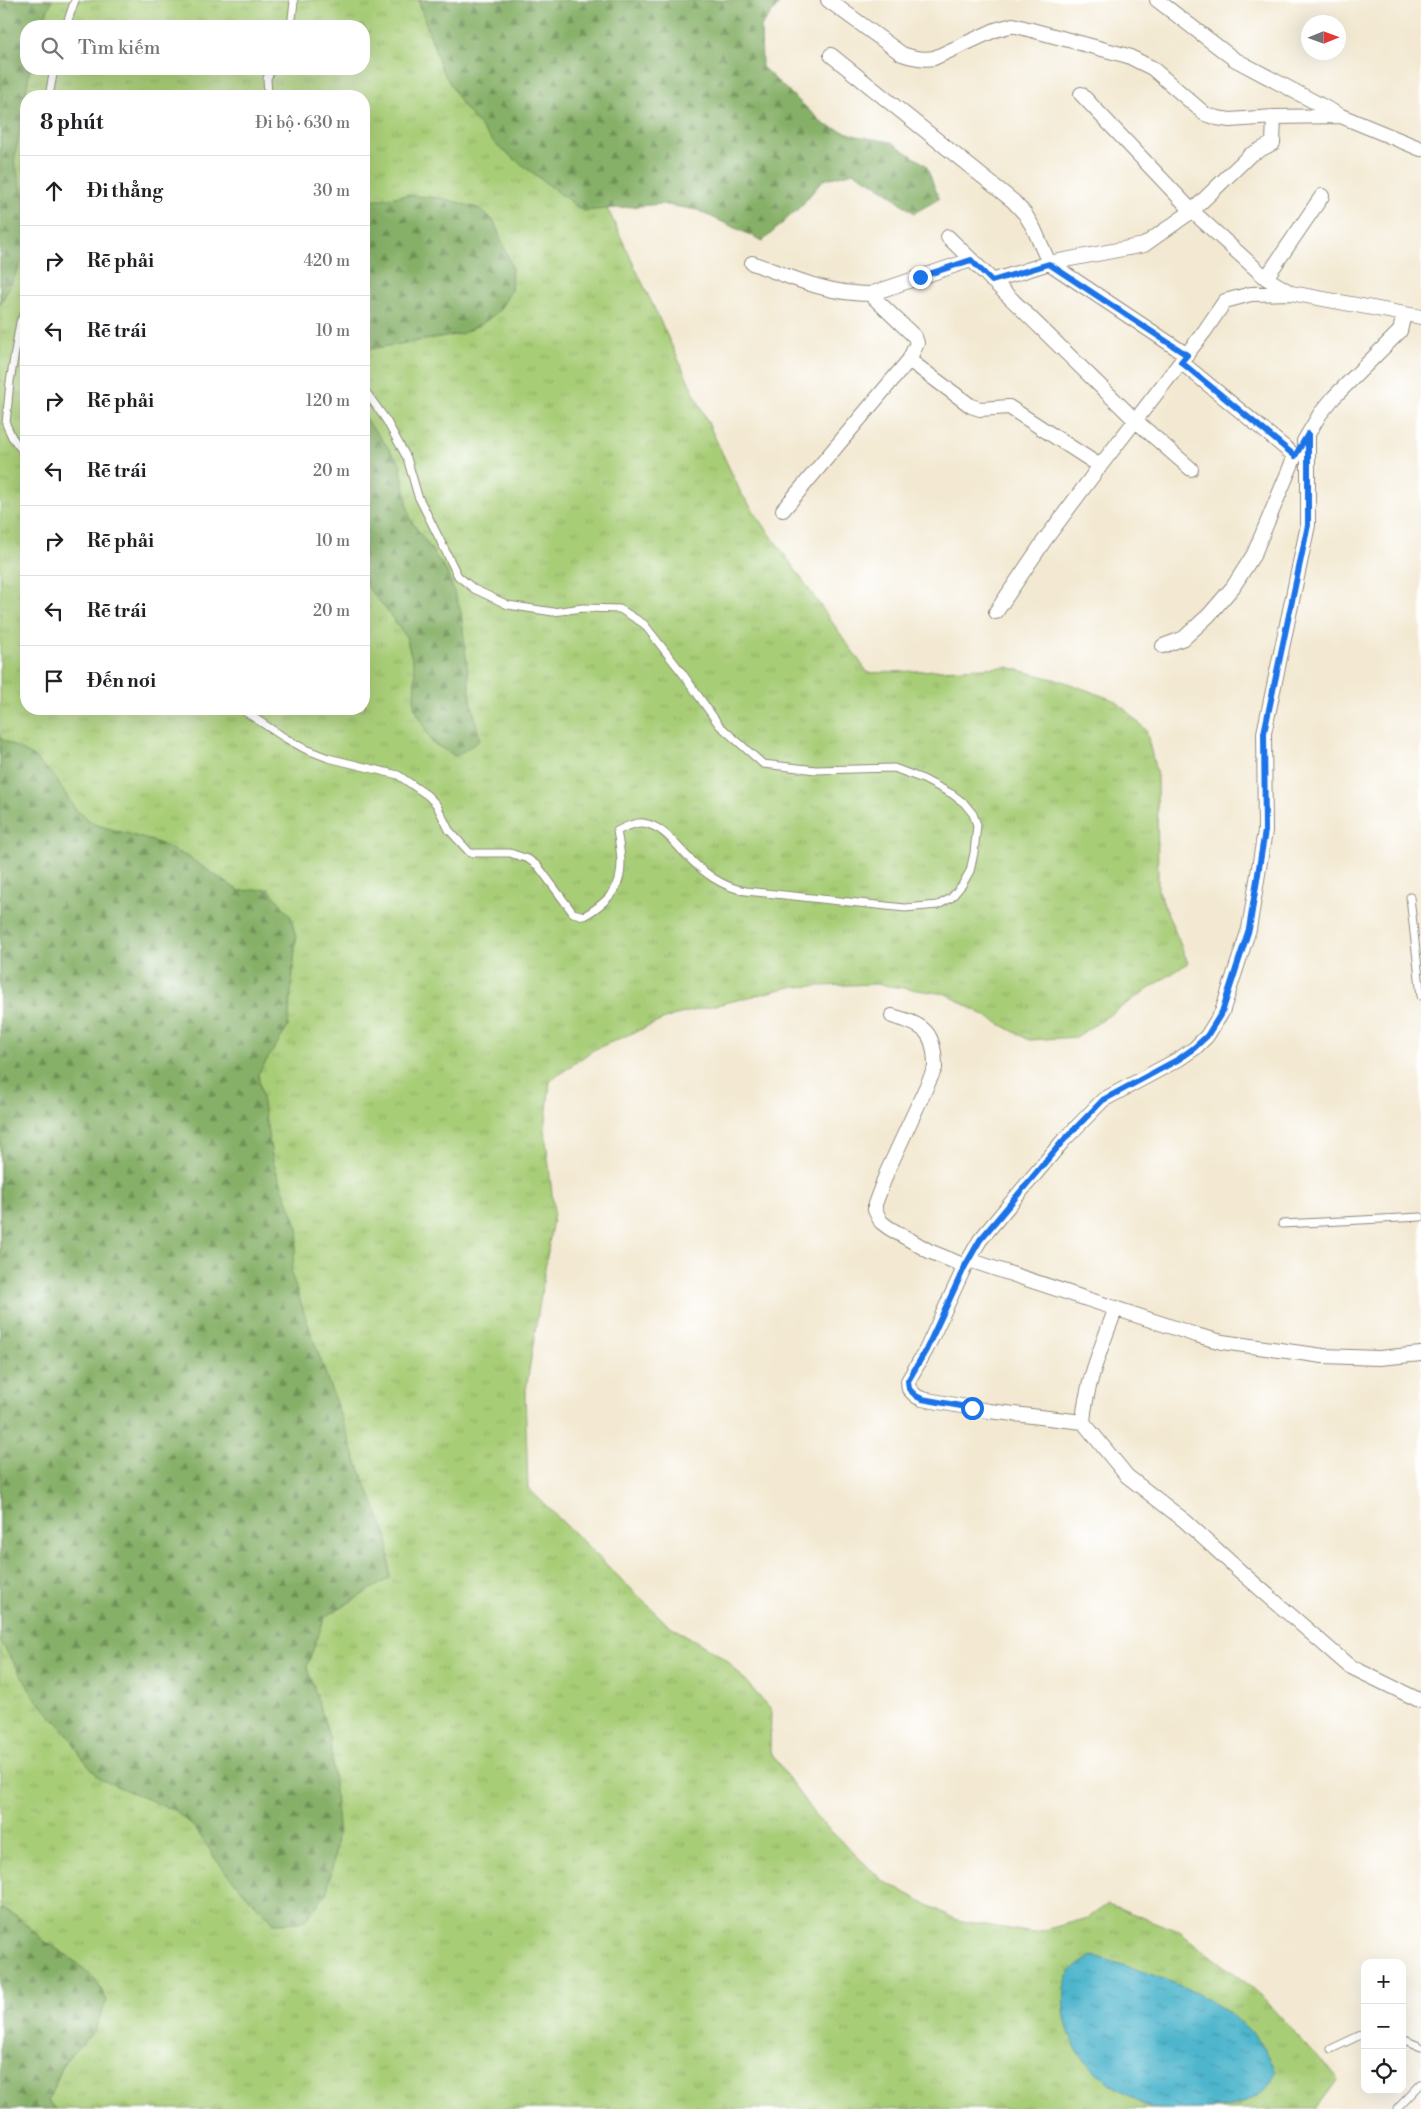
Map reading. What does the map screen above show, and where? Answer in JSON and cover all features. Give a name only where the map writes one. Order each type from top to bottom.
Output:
[{"type":"street","points":[[828,0],[902,54],[913,58],[934,58],[1004,26],[1021,26],[1135,59],[1152,68],[1205,114],[1217,118],[1230,120],[1341,116]]},
{"type":"street","points":[[1157,0],[1234,59],[1341,116],[1421,149]]},
{"type":"street","points":[[831,55],[1013,201],[1025,214],[1034,229],[1049,264],[1184,359],[1295,456]]},
{"type":"street","points":[[1081,94],[1192,211],[1266,278],[1291,293]]},
{"type":"street","points":[[992,281],[1049,264],[1144,244],[1192,211],[1250,155],[1273,143],[1274,117]]},
{"type":"street","points":[[1266,278],[1322,196]]},
{"type":"street","points":[[948,237],[1136,421],[1191,469]]},
{"type":"street","points":[[876,301],[971,260]]},
{"type":"street","points":[[752,263],[829,291],[876,301],[917,340],[909,360],[782,510]]},
{"type":"street","points":[[996,612],[1044,541],[1184,359],[1225,301],[1251,294],[1291,293],[1421,317]]},
{"type":"street","points":[[1163,646],[1184,638],[1233,587],[1254,554],[1295,456],[1320,414],[1334,397],[1400,331],[1404,314]]},
{"type":"street","points":[[909,360],[971,406],[980,408],[1010,408],[1100,466]]},
{"type":"street","points":[[1083,1422],[988,1411],[922,1399],[909,1389],[908,1381],[926,1350],[967,1263],[980,1240],[1062,1142],[1103,1100],[1179,1059],[1194,1048],[1207,1036],[1222,1012],[1249,929],[1265,831],[1264,733],[1307,533],[1308,434]]},
{"type":"street","points":[[892,1016],[913,1022],[932,1038],[935,1051],[935,1068],[887,1172],[875,1204],[875,1210],[881,1222],[889,1228],[929,1251],[1116,1308],[1196,1336],[1222,1342],[1323,1356],[1379,1358],[1421,1354]]},
{"type":"street","points":[[1116,1308],[1092,1373],[1083,1422],[1127,1476],[1185,1521],[1349,1666],[1421,1701]]},
{"type":"lane","points":[[68,20],[76,0]]},
{"type":"lane","points":[[292,20],[293,0]]},
{"type":"lane","points":[[50,90],[53,75]]},
{"type":"lane","points":[[268,90],[269,75]]},
{"type":"lane","points":[[20,322],[10,382],[6,424],[20,448]]},
{"type":"lane","points":[[250,715],[305,749],[328,758],[398,775],[428,795],[436,804],[449,830],[458,842],[470,852],[510,854],[528,859],[538,866],[573,913],[584,916],[610,899],[618,887],[622,855],[618,831],[628,825],[643,823],[657,828],[670,838],[700,868],[716,880],[729,888],[746,892],[905,908],[938,905],[951,898],[962,885],[970,870],[977,825],[974,814],[952,794],[924,779],[894,768],[816,770],[763,764],[719,725],[683,674],[644,624],[620,609],[583,608],[553,612],[508,606],[468,584],[458,576],[418,496],[407,458],[386,420],[370,397]]},
{"type":"lane","points":[[1410,897],[1421,996]]},
{"type":"lane","points":[[1282,1224],[1421,1217]]},
{"type":"lane","points":[[1331,2049],[1361,2036]]},
{"type":"lane","points":[[1406,2041],[1421,2047]]},
{"type":"lane","points":[[1397,2109],[1421,2084]]},
{"type":"green space","points":[[0,0],[478,0],[610,214],[741,493],[868,673],[1007,667],[1065,682],[1116,701],[1146,730],[1157,776],[1158,890],[1188,963],[1076,1037],[1029,1040],[946,994],[875,984],[790,987],[672,1016],[593,1050],[550,1081],[545,1131],[554,1212],[525,1396],[528,1488],[667,1624],[726,1659],[771,1710],[770,1752],[816,1817],[883,1881],[957,1920],[1033,1933],[1088,1918],[1108,1904],[1178,1931],[1254,1989],[1338,2079],[1316,2109],[56,2109],[48,2100],[65,2061],[95,2030],[69,1957],[44,1941],[17,1916],[0,1908]]},
{"type":"green space","points":[[0,0],[52,0],[44,20],[20,20],[20,75],[29,75],[26,90],[20,90],[20,127],[14,162],[20,182],[20,265],[0,305]]},
{"type":"green space","points":[[418,0],[782,0],[761,27],[762,67],[825,125],[857,136],[891,142],[926,165],[939,199],[914,213],[882,188],[854,172],[823,180],[800,207],[763,241],[697,210],[661,204],[583,211],[496,145],[462,105],[441,68]]},
{"type":"green space","points":[[407,195],[441,198],[478,208],[494,221],[512,267],[511,291],[498,312],[483,323],[461,334],[370,349],[370,199]]},
{"type":"green space","points":[[370,425],[400,463],[410,519],[447,572],[461,612],[471,700],[480,740],[456,756],[432,743],[414,706],[415,670],[406,637],[370,590]]},
{"type":"green space","points":[[0,738],[31,755],[54,776],[75,809],[94,824],[159,843],[188,857],[239,891],[269,889],[291,917],[296,939],[288,1027],[258,1074],[273,1162],[299,1231],[291,1273],[359,1468],[388,1538],[390,1578],[325,1617],[307,1666],[330,1739],[338,1826],[335,1856],[326,1895],[303,1922],[274,1923],[246,1895],[217,1861],[195,1828],[175,1811],[100,1779],[81,1756],[68,1734],[35,1698],[0,1640]]},
{"type":"green space","points":[[0,1908],[17,1916],[44,1941],[69,1957],[95,1979],[107,2000],[95,2030],[65,2061],[48,2100],[56,2109],[0,2109]]},
{"type":"water","points":[[1094,1956],[1176,1984],[1196,1993],[1232,2016],[1253,2034],[1268,2054],[1276,2071],[1270,2084],[1251,2100],[1239,2104],[1211,2108],[1162,2109],[1150,2108],[1101,2076],[1076,2048],[1067,2024],[1063,2000],[1065,1983],[1072,1970]]},
{"type":"route","points":[[920,277],[971,260],[992,281],[1049,264],[1187,355],[1181,362],[1295,456],[1308,434],[1308,525],[1264,733],[1265,831],[1249,929],[1222,1012],[1207,1036],[1194,1048],[1179,1059],[1103,1100],[1062,1142],[980,1240],[965,1266],[926,1350],[908,1381],[909,1389],[922,1399],[972,1408]]}]
